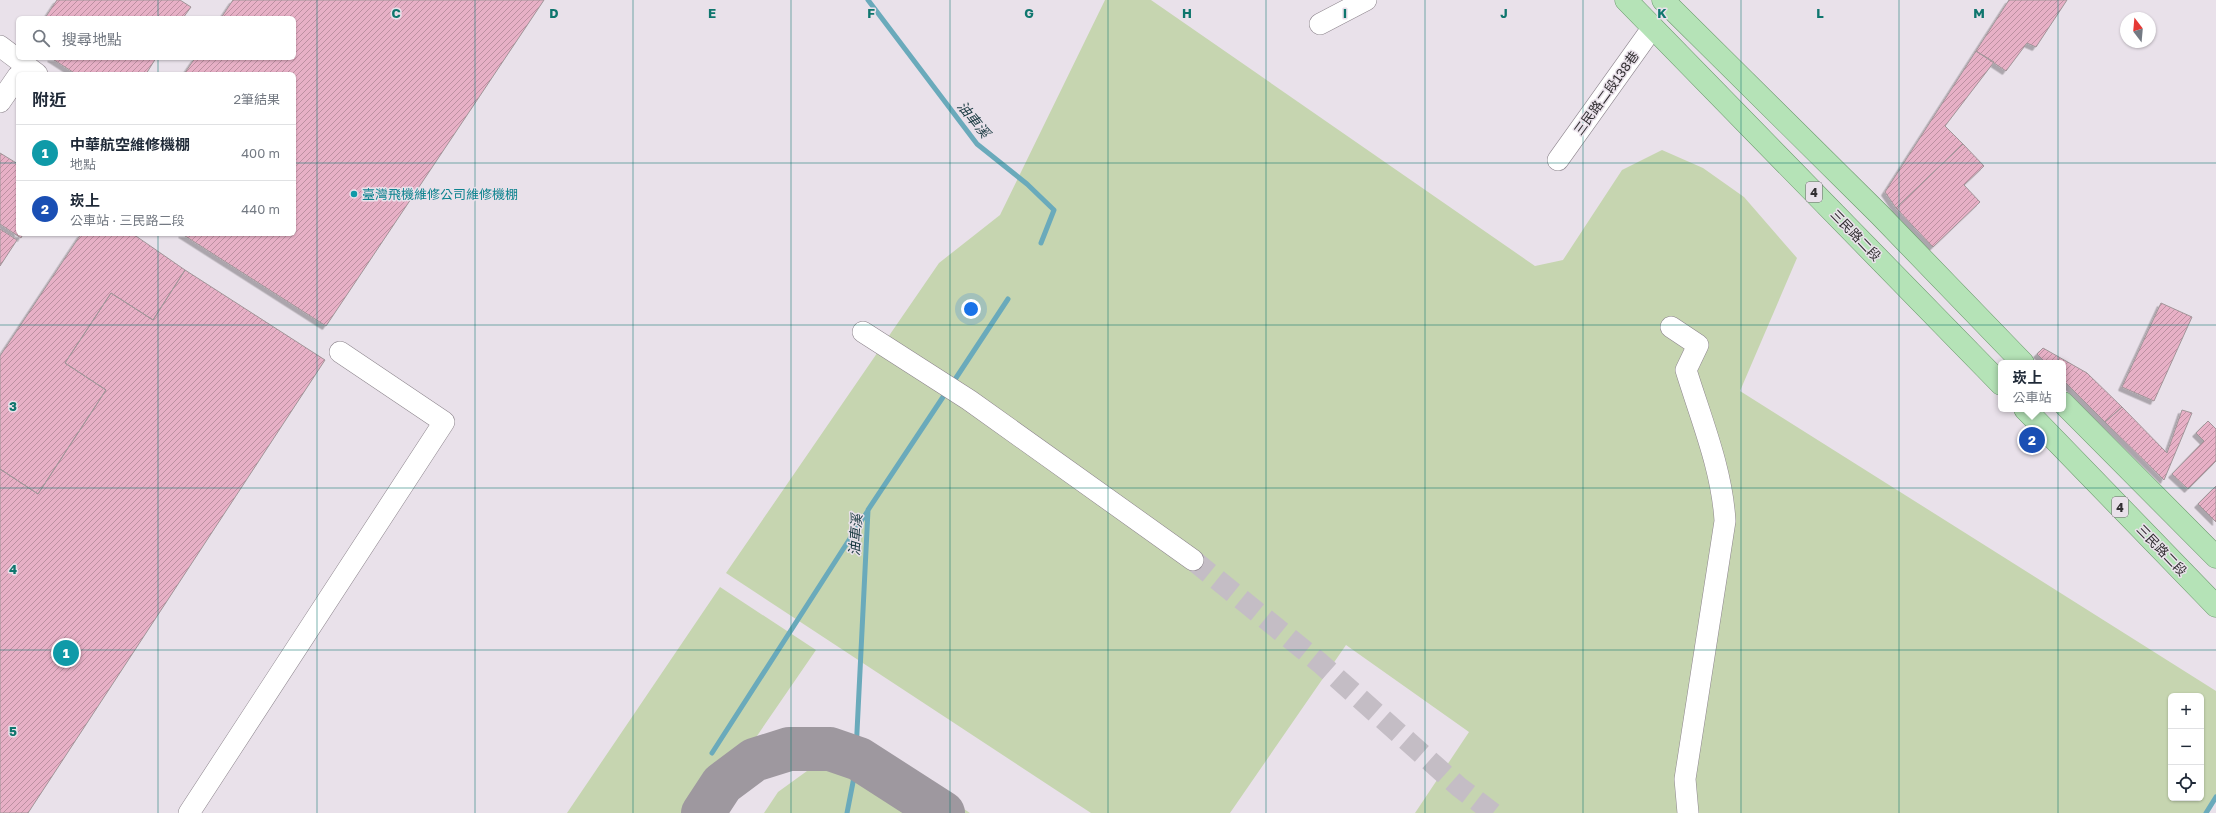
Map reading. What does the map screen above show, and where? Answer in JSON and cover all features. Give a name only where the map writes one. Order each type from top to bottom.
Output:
[{"type":"main road","name":"三民路二段","points":[[1626,0],[1998,381]]},
{"type":"main road","name":"4","points":[[1663,0],[1879,214],[2020,360]]},
{"type":"main road","points":[[2066,406],[2216,557]]},
{"type":"main road","name":"三民路二段","points":[[2028,412],[2216,606]]},
{"type":"lane","points":[[1320,24],[1366,0]]},
{"type":"lane","name":"三民路二段138巷","points":[[1558,160],[1654,27]]},
{"type":"lane","points":[[0,46],[25,72]]},
{"type":"lane","points":[[0,102],[16,83]]},
{"type":"lane","points":[[1671,327],[1698,345],[1686,370],[1718,475],[1724,499],[1725,520],[1685,779],[1688,813]]},
{"type":"lane","points":[[863,332],[969,400],[1193,560]]},
{"type":"lane","points":[[189,813],[444,422],[340,352]]},
{"type":"green space","points":[[1105,0],[1151,0],[1535,266],[1563,260],[1622,170],[1662,150],[1703,168],[1744,197],[1797,258],[1740,391],[2216,691],[2216,799],[2207,813],[1415,813],[1469,732],[1346,645],[1230,813],[1091,813],[726,573],[939,263],[1000,215]]},
{"type":"green space","points":[[720,587],[816,650],[704,813],[567,813]]},
{"type":"green space","points":[[836,750],[879,753],[970,813],[764,813],[778,792]]},
{"type":"building","points":[[57,0],[180,0],[191,7],[184,16],[46,16]]},
{"type":"building","name":"臺灣飛機維修公司維修機棚","points":[[233,0],[544,0],[326,326],[185,236],[296,236],[296,72],[185,72],[194,60],[296,60],[296,16],[222,16]]},
{"type":"building","points":[[2009,0],[2067,0],[2036,47],[2027,43],[2006,71],[1976,51]]},
{"type":"building","points":[[1976,51],[1994,62],[1945,126],[1963,144],[1896,208],[1885,192]]},
{"type":"building","points":[[54,60],[155,60],[147,72],[73,72]]},
{"type":"building","points":[[1963,144],[1984,166],[1964,185],[1980,202],[1933,247],[1896,208]]},
{"type":"building","points":[[0,153],[16,163],[16,235],[0,224]]},
{"type":"building","points":[[0,229],[17,240],[0,266]]},
{"type":"building","points":[[80,236],[136,236],[185,270],[153,320],[111,293],[65,363],[106,390],[38,494],[0,469],[0,356]]},
{"type":"building","points":[[185,270],[325,360],[28,813],[0,813],[0,469],[38,494],[106,390],[65,363],[111,293],[153,320]]},
{"type":"building","points":[[2161,303],[2192,317],[2154,401],[2122,387]]},
{"type":"building","points":[[2043,348],[2064,360],[2043,360],[2037,354]]},
{"type":"building","points":[[2066,361],[2087,373],[2122,407],[2105,422],[2066,383]]},
{"type":"building","points":[[2122,407],[2167,453],[2182,410],[2192,413],[2164,480],[2105,422]]},
{"type":"building","points":[[2208,421],[2216,429],[2216,461],[2188,489],[2172,474],[2204,441],[2196,433]]},
{"type":"building","points":[[2216,486],[2216,522],[2198,504]]},
{"type":"waterway","name":"油車溪","points":[[868,0],[977,144],[1027,184],[1054,210],[1041,243]]},
{"type":"waterway","name":"油車溪","points":[[952,384],[1008,299]]},
{"type":"waterway","name":"油車溪","points":[[847,813],[855,772],[868,510],[947,391]]},
{"type":"waterway","points":[[712,753],[867,512]]},
{"type":"waterway","points":[[2206,813],[2216,797]]},
{"type":"taxiway","points":[[703,813],[722,784],[754,760],[789,749],[830,749],[859,759],[943,813]]},
{"type":"tunnel","points":[[1193,560],[1320,663],[1459,787],[1493,813]]},
{"type":"place","name":"臺灣飛機維修公司維修機棚","points":[[354,194]]},
{"type":"place","name":"崁上","points":[[2032,440]]},
{"type":"place","name":"中華航空維修機棚","points":[[66,653]]}]
